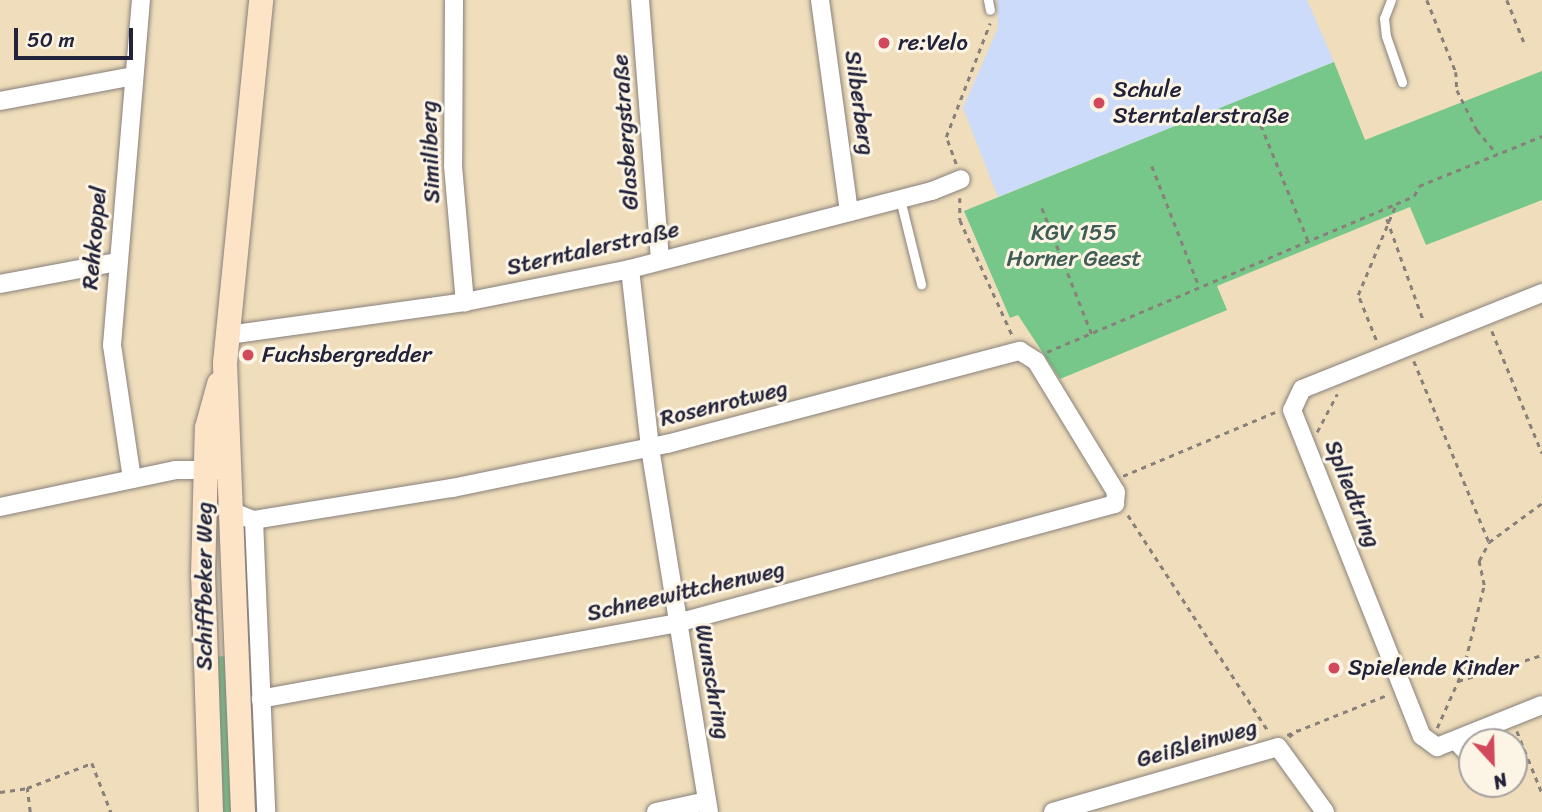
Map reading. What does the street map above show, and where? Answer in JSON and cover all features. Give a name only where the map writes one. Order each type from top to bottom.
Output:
[{"type":"main road","name":"Schiffbeker Weg","points":[[243,812],[230,511],[207,428],[225,363],[261,0]]},
{"type":"main road","name":"Schiffbeker Weg","points":[[211,812],[203,589],[217,470]]},
{"type":"street","name":"Rehkoppel","points":[[132,479],[112,345],[141,0]]},
{"type":"street","name":"Similiberg","points":[[454,0],[453,166],[465,302]]},
{"type":"street","name":"Glasbergstraße","points":[[640,0],[660,260]]},
{"type":"street","name":"Silberberg","points":[[820,0],[849,212]]},
{"type":"street","points":[[0,101],[134,76]]},
{"type":"street","name":"Sterntalerstraße","points":[[228,335],[465,302],[630,269],[900,199],[961,178]]},
{"type":"street","points":[[0,284],[117,262]]},
{"type":"street","name":"Wunschring","points":[[630,269],[650,448],[708,806]]},
{"type":"street","points":[[1294,404],[1302,389],[1542,293]]},
{"type":"street","points":[[1020,352],[1035,361],[1110,481],[1116,492],[1115,504]]},
{"type":"street","name":"Rosenrotweg","points":[[254,520],[452,488],[650,448],[1020,352]]},
{"type":"street","name":"Spliedtring","points":[[1294,404],[1292,410],[1422,736],[1431,742]]},
{"type":"street","points":[[0,507],[132,479],[217,470]]},
{"type":"street","name":"Schneewittchenweg","points":[[261,699],[678,623],[1115,504]]},
{"type":"street","name":"Schiffbeker Weg","points":[[230,511],[254,520]]},
{"type":"street","points":[[254,520],[266,812]]},
{"type":"street","points":[[1431,742],[1437,747],[1542,705]]},
{"type":"street","name":"Geißleinweg","points":[[1053,812],[1278,747],[1325,812]]},
{"type":"street","points":[[656,812],[708,806]]},
{"type":"lane","points":[[1391,0],[1384,18],[1386,36],[1402,82]]},
{"type":"lane","points":[[900,199],[921,284]]},
{"type":"lane","points":[[1450,741],[1458,749]]},
{"type":"path","points":[[1427,0],[1456,72],[1457,90],[1477,130],[1497,155]]},
{"type":"path","points":[[1507,0],[1524,42]]},
{"type":"path","points":[[989,5],[991,29],[946,137],[961,178],[960,220],[1020,352],[1037,356],[1092,334],[1414,196],[1419,186],[1542,136]]},
{"type":"path","points":[[1261,125],[1308,240]]},
{"type":"path","points":[[1152,166],[1199,286]]},
{"type":"path","points":[[1382,357],[1358,295],[1387,219],[1396,204]]},
{"type":"path","points":[[1042,208],[1092,334]]},
{"type":"path","points":[[1387,219],[1430,338]]},
{"type":"path","points":[[1485,316],[1542,453]]},
{"type":"path","points":[[1408,346],[1489,542]]},
{"type":"path","points":[[1308,450],[1350,370]]},
{"type":"path","points":[[1110,481],[1294,404]]},
{"type":"path","points":[[1431,742],[1458,681],[1484,585],[1479,561],[1489,542],[1542,503]]},
{"type":"path","points":[[1115,504],[1126,512],[1278,747]]},
{"type":"path","points":[[1458,681],[1542,655]]},
{"type":"path","points":[[1297,730],[1403,688]]},
{"type":"path","points":[[1511,718],[1542,793]]},
{"type":"path","points":[[0,792],[27,788],[92,763],[111,812]]},
{"type":"path","points":[[27,788],[30,812]]},
{"type":"shaded area","name":"Schule Sterntalerstraße","points":[[997,0],[1307,0],[1334,62],[998,197],[963,108],[998,28]]},
{"type":"green space","name":"KGV 155 Horner Geest","points":[[1334,62],[1365,140],[1542,71],[1542,200],[1426,245],[1410,207],[1217,286],[1227,310],[1060,379],[1018,315],[1010,318],[964,211]]},
{"type":"green space","points":[[227,656],[235,812],[222,812],[214,657]]},
{"type":"place","name":"re:Velo","points":[[884,43]]},
{"type":"place","name":"Schule Sterntalerstraße","points":[[1099,103]]},
{"type":"place","name":"Fuchsbergredder","points":[[248,355]]},
{"type":"place","name":"Spielende Kinder","points":[[1334,668]]}]
